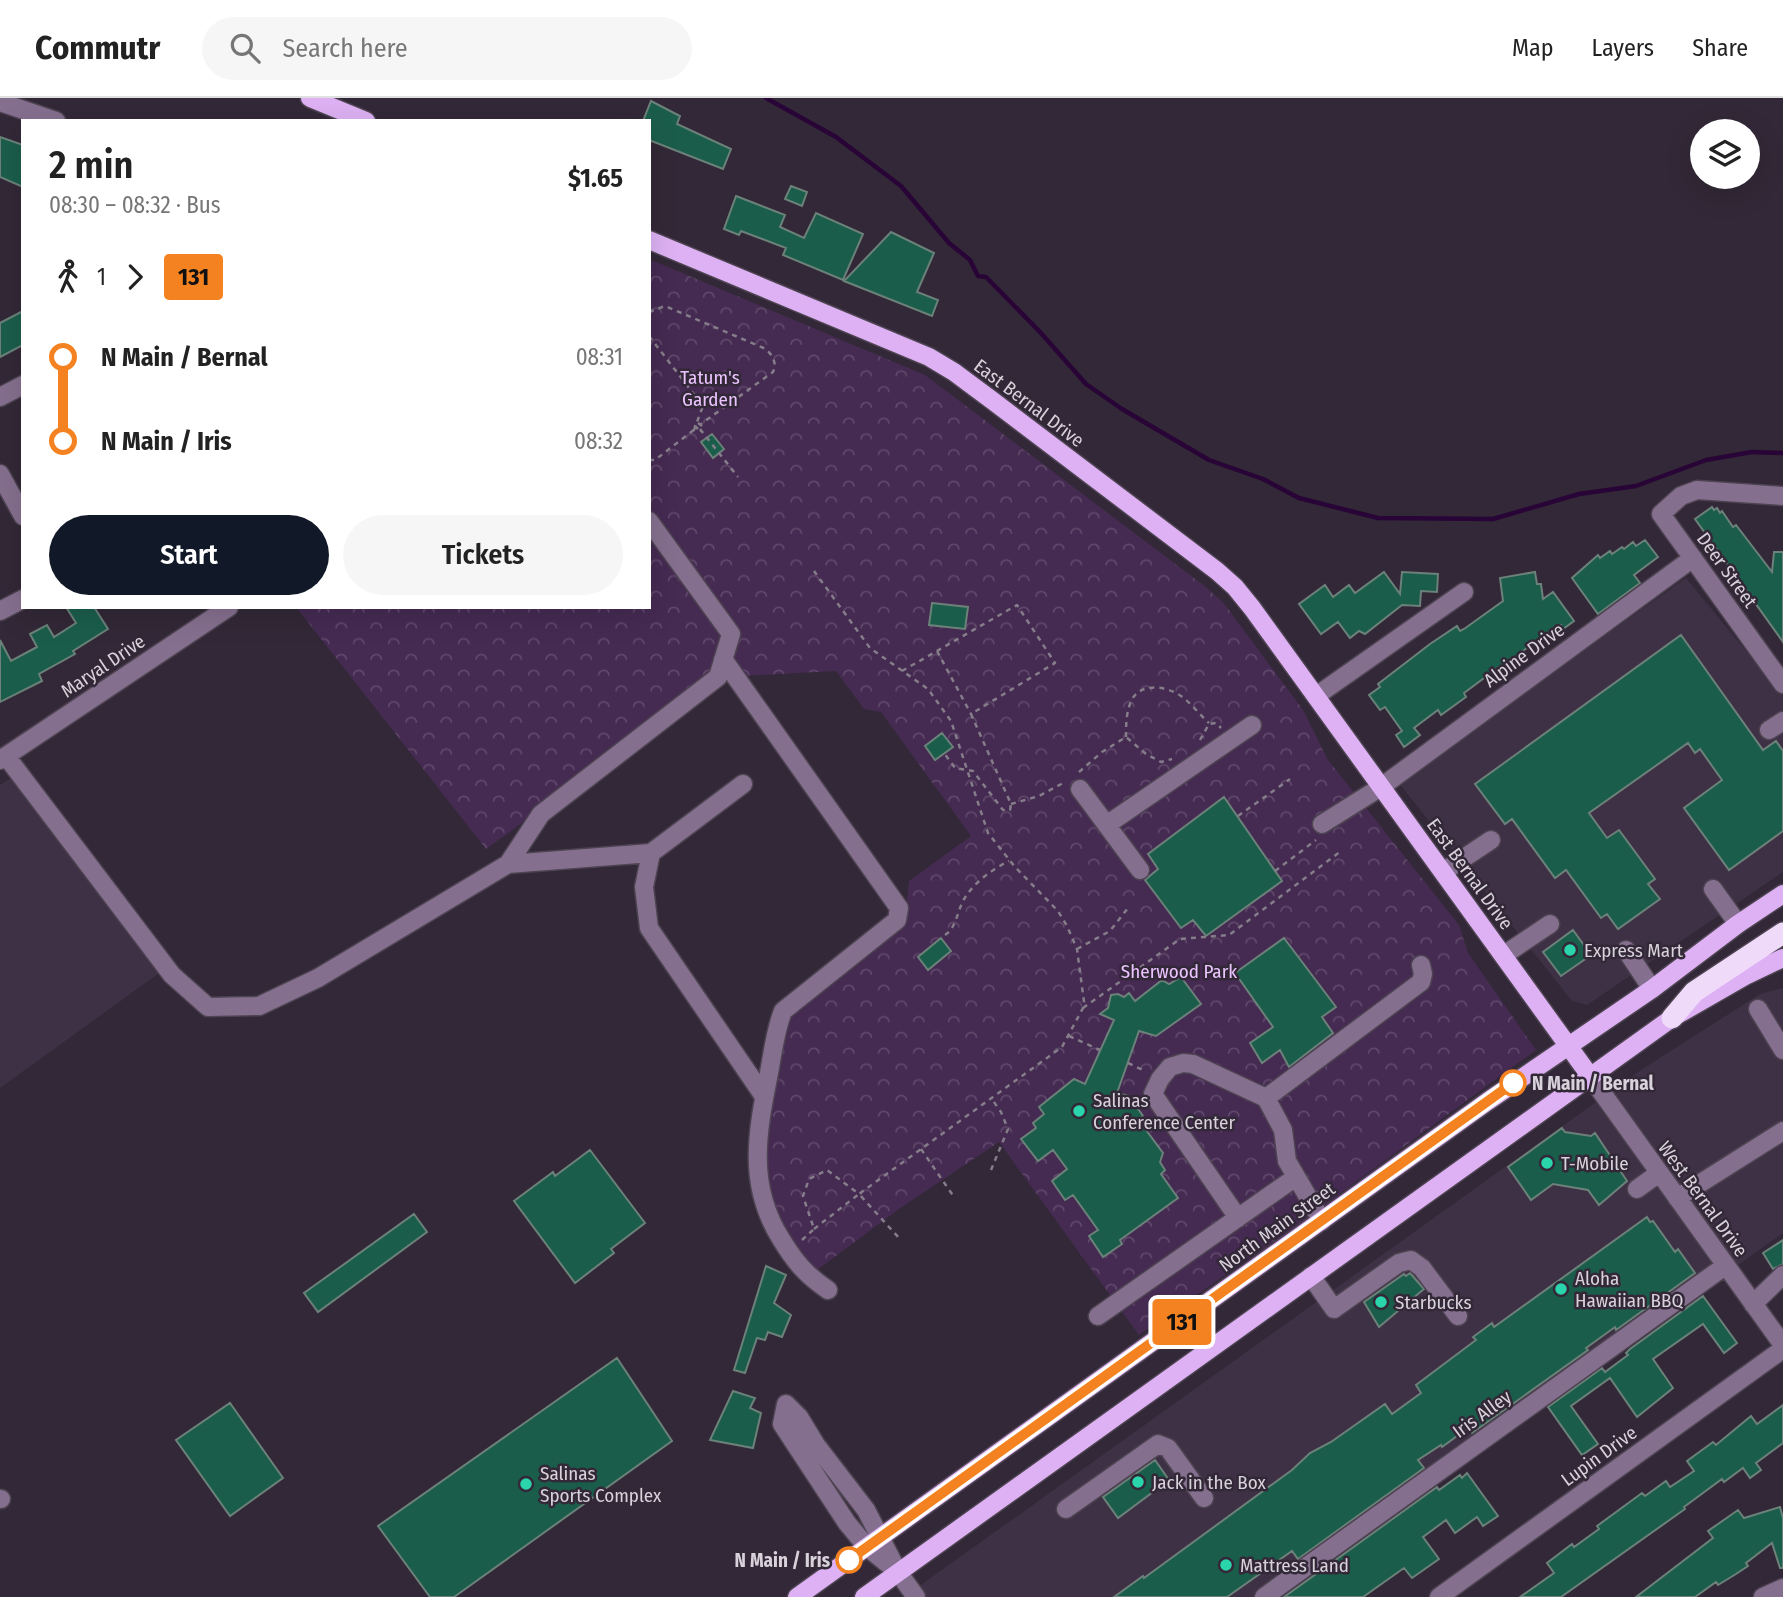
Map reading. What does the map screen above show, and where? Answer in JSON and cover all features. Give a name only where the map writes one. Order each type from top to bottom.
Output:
[{"type":"highway","points":[[1672,1018],[1694,992],[1783,933]]},
{"type":"main road","points":[[310,98],[361,119]]},
{"type":"main road","name":"East Bernal Drive","points":[[651,241],[903,345],[954,372],[1226,579],[1252,608],[1590,1076]]},
{"type":"main road","name":"North Main Street","points":[[797,1597],[1567,1045],[1652,989],[1738,924],[1783,894]]},
{"type":"main road","points":[[863,1597],[1672,1018],[1747,975],[1783,958]]},
{"type":"street","points":[[0,102],[50,119]]},
{"type":"street","points":[[0,397],[21,386]]},
{"type":"street","points":[[0,474],[21,512]]},
{"type":"street","name":"Deer Street","points":[[1783,496],[1697,490],[1681,496],[1661,514],[1783,684]]},
{"type":"street","points":[[3,758],[172,975],[208,1007],[259,1006],[318,978],[508,864],[541,814],[718,677],[731,634],[651,524]]},
{"type":"street","name":"Alpine Drive","points":[[1319,832],[1693,558]]},
{"type":"street","points":[[1316,696],[1464,592]]},
{"type":"street","points":[[0,611],[21,600]]},
{"type":"street","name":"Maryal Drive","points":[[3,758],[226,609]]},
{"type":"street","points":[[723,659],[900,911],[897,919],[783,1011],[763,1095],[758,1125],[757,1158],[765,1210],[805,1274],[828,1290]]},
{"type":"street","points":[[1108,824],[1252,725]]},
{"type":"street","points":[[508,864],[651,853],[743,784]]},
{"type":"street","points":[[1080,789],[1140,870]]},
{"type":"street","points":[[1443,872],[1491,840]]},
{"type":"street","points":[[651,853],[644,887],[649,928],[763,1095]]},
{"type":"street","points":[[1713,889],[1738,924]]},
{"type":"street","points":[[1504,955],[1550,924]]},
{"type":"street","points":[[1626,950],[1652,989]]},
{"type":"street","points":[[1266,1098],[1421,982],[1421,965]]},
{"type":"street","points":[[1758,1009],[1783,1049]]},
{"type":"street","points":[[1238,1217],[1153,1094],[1170,1067],[1183,1063],[1193,1064],[1266,1098],[1283,1130],[1287,1161],[1322,1221]]},
{"type":"street","name":"West Bernal Drive","points":[[1590,1076],[1783,1347]]},
{"type":"street","points":[[1677,1198],[1783,1131]]},
{"type":"street","points":[[1637,1189],[1659,1173]]},
{"type":"street","points":[[1098,1316],[1296,1177]]},
{"type":"street","points":[[1311,1276],[1335,1309],[1399,1263],[1411,1261],[1422,1268],[1458,1316]]},
{"type":"street","name":"Iris Alley","points":[[1264,1597],[1726,1266]]},
{"type":"street","points":[[1753,1304],[1783,1275]]},
{"type":"street","name":"Lupin Drive","points":[[1439,1597],[1783,1347]]},
{"type":"street","points":[[1066,1509],[1158,1444],[1168,1448],[1204,1498]]},
{"type":"street","points":[[810,1451],[866,1510],[874,1542],[916,1597]]},
{"type":"street","points":[[1763,1597],[1783,1588]]},
{"type":"path","points":[[651,311],[665,306],[766,349],[775,365],[773,372],[655,460],[651,460]]},
{"type":"path","points":[[651,339],[703,406],[698,426]]},
{"type":"path","points":[[698,426],[738,477]]},
{"type":"path","points":[[814,571],[870,648],[928,689],[941,706],[954,730],[988,833],[1010,861],[1058,911],[1077,950],[1083,1008]]},
{"type":"path","points":[[902,671],[1017,605],[1055,663],[971,714]]},
{"type":"path","points":[[937,651],[971,714],[1010,804],[1010,810],[1003,810],[979,776],[973,771],[955,768],[944,753]]},
{"type":"path","points":[[1126,737],[1130,702],[1136,694],[1149,687],[1165,688],[1181,696],[1209,724]]},
{"type":"path","points":[[1209,724],[1216,723],[1231,740]]},
{"type":"path","points":[[1198,743],[1209,724]]},
{"type":"path","points":[[1010,804],[1039,796],[1061,784],[1126,737]]},
{"type":"path","points":[[1126,737],[1146,754],[1161,762],[1182,755]]},
{"type":"path","points":[[1238,816],[1290,779]]},
{"type":"path","points":[[1275,870],[1319,832]]},
{"type":"path","points":[[789,1252],[859,1194],[1062,1047],[1083,1008],[1180,939],[1229,935],[1341,851]]},
{"type":"path","points":[[945,935],[952,929],[969,892],[986,876],[1010,861]]},
{"type":"path","points":[[1077,950],[1110,931],[1128,908]]},
{"type":"path","points":[[1069,1036],[1100,1050]]},
{"type":"path","points":[[991,1098],[1008,1129],[991,1170]]},
{"type":"path","points":[[921,1149],[954,1197]]},
{"type":"path","points":[[814,1229],[803,1196],[809,1178],[827,1170],[859,1194],[899,1238]]},
{"type":"shaded area","points":[[1686,578],[1765,674],[1783,663],[1783,872],[1587,1005],[1572,1001],[1398,782]]},
{"type":"shaded area","points":[[14,776],[162,971],[0,1088],[0,785]]},
{"type":"shaded area","points":[[1783,988],[1783,1233],[1273,1597],[904,1597],[1638,1072],[1760,994]]},
{"type":"green space","name":"Sherwood Park","points":[[651,260],[925,375],[1223,602],[1303,710],[1328,760],[1459,925],[1468,953],[1536,1050],[1289,1231],[1139,1335],[999,1142],[899,1209],[813,1273],[752,1196],[754,1128],[776,1072],[792,1015],[860,963],[905,920],[909,881],[971,836],[881,712],[864,709],[836,671],[724,677],[486,849],[298,609],[651,609]]},
{"type":"building","points":[[651,101],[680,116],[677,124],[731,149],[723,169],[651,141],[651,119],[644,119]]},
{"type":"building","points":[[0,137],[21,144],[21,186],[0,177]]},
{"type":"building","points":[[791,186],[807,192],[802,206],[785,199]]},
{"type":"building","points":[[736,196],[785,215],[780,227],[804,238],[816,213],[863,234],[843,280],[783,255],[786,248],[741,231],[739,235],[724,229]]},
{"type":"building","points":[[891,232],[934,253],[917,292],[938,300],[932,316],[844,281]]},
{"type":"building","points":[[21,312],[21,346],[0,357],[0,323]]},
{"type":"building","points":[[712,434],[724,449],[713,458],[701,442]]},
{"type":"building","points":[[1712,507],[1714,510],[1717,508],[1720,513],[1722,511],[1733,527],[1736,525],[1772,572],[1774,552],[1783,552],[1783,642],[1695,519]]},
{"type":"building","points":[[1645,540],[1658,557],[1634,575],[1640,583],[1598,614],[1572,578],[1598,555],[1600,558],[1610,551],[1612,554],[1633,542],[1636,546]]},
{"type":"building","points":[[1384,572],[1400,594],[1402,572],[1438,574],[1437,592],[1421,591],[1420,606],[1402,605],[1365,634],[1359,631],[1350,638],[1338,622],[1321,634],[1299,604],[1325,585],[1333,597],[1349,585],[1355,593]]},
{"type":"building","points":[[1535,572],[1537,584],[1541,584],[1543,599],[1553,592],[1574,621],[1563,629],[1561,625],[1549,632],[1520,653],[1523,657],[1502,672],[1499,667],[1464,693],[1466,697],[1441,715],[1438,710],[1414,728],[1420,735],[1404,747],[1396,735],[1402,731],[1385,707],[1380,710],[1369,695],[1380,687],[1378,684],[1430,644],[1457,626],[1460,631],[1464,629],[1503,601],[1500,578]]},
{"type":"building","points":[[932,603],[968,607],[965,629],[929,625]]},
{"type":"building","points":[[67,609],[95,609],[108,629],[73,651],[75,654],[39,674],[42,681],[0,702],[0,640],[11,661],[37,647],[30,634],[47,625],[54,637],[76,623]]},
{"type":"building","points":[[1681,635],[1763,750],[1776,741],[1783,751],[1783,831],[1729,870],[1684,808],[1722,780],[1700,749],[1695,753],[1688,743],[1589,813],[1607,838],[1619,830],[1655,879],[1648,884],[1660,899],[1618,929],[1607,914],[1601,918],[1566,870],[1555,878],[1512,819],[1505,824],[1475,784]]},
{"type":"building","points":[[942,733],[953,747],[935,760],[925,746]]},
{"type":"building","points":[[1224,797],[1282,881],[1206,936],[1193,920],[1181,928],[1145,880],[1158,869],[1148,854]]},
{"type":"building","points":[[1573,930],[1591,955],[1561,976],[1543,952]]},
{"type":"building","points":[[941,938],[951,951],[928,970],[918,957]]},
{"type":"building","points":[[1284,938],[1336,1007],[1322,1017],[1333,1033],[1289,1067],[1280,1050],[1262,1063],[1250,1043],[1273,1027],[1235,973]]},
{"type":"building","name":"Salinas Conference Center","points":[[1181,977],[1201,1004],[1156,1036],[1139,1031],[1117,1093],[1129,1096],[1143,1116],[1138,1119],[1163,1153],[1160,1162],[1165,1170],[1161,1174],[1178,1198],[1120,1240],[1122,1244],[1103,1257],[1089,1236],[1098,1230],[1073,1195],[1065,1200],[1052,1181],[1067,1169],[1053,1150],[1038,1161],[1021,1139],[1036,1128],[1033,1123],[1044,1114],[1039,1107],[1074,1079],[1085,1084],[1114,1020],[1100,1014],[1108,1008],[1111,995],[1124,997],[1129,993],[1135,1001],[1162,980],[1169,984]]},
{"type":"building","points":[[1562,1128],[1565,1132],[1591,1136],[1595,1133],[1627,1181],[1599,1205],[1588,1190],[1553,1184],[1531,1200],[1508,1167]]},
{"type":"building","points":[[590,1150],[645,1223],[611,1249],[614,1253],[575,1283],[514,1201],[553,1172],[555,1176]]},
{"type":"building","points":[[414,1214],[427,1232],[318,1312],[304,1293]]},
{"type":"building","points":[[1647,1217],[1650,1222],[1653,1221],[1675,1252],[1678,1249],[1695,1273],[1616,1330],[1615,1327],[1586,1348],[1588,1350],[1472,1433],[1468,1428],[1418,1460],[1424,1468],[1298,1559],[1292,1551],[1227,1597],[1114,1597],[1292,1470],[1310,1453],[1331,1442],[1385,1404],[1392,1414],[1421,1393],[1416,1385],[1476,1340],[1473,1337],[1492,1323],[1494,1327]]},
{"type":"building","points":[[1783,1240],[1783,1264],[1773,1269],[1763,1253]]},
{"type":"building","points":[[766,1266],[786,1275],[774,1303],[791,1315],[782,1337],[768,1332],[765,1340],[757,1338],[745,1373],[734,1370]]},
{"type":"building","points":[[1410,1273],[1424,1289],[1379,1327],[1364,1302],[1404,1274],[1406,1276]]},
{"type":"building","points":[[1703,1296],[1737,1343],[1724,1353],[1703,1324],[1653,1359],[1673,1388],[1637,1417],[1610,1378],[1571,1406],[1598,1444],[1582,1455],[1548,1407],[1602,1368],[1605,1372],[1628,1355],[1626,1353],[1630,1349]]},
{"type":"building","name":"Salinas Sports Complex","points":[[617,1358],[672,1441],[454,1597],[430,1597],[378,1526]]},
{"type":"building","points":[[733,1391],[755,1398],[750,1408],[761,1413],[753,1448],[710,1440]]},
{"type":"building","points":[[230,1403],[283,1478],[230,1516],[176,1440]]},
{"type":"building","points":[[1783,1405],[1783,1443],[1756,1463],[1761,1470],[1750,1478],[1743,1468],[1724,1482],[1722,1479],[1684,1507],[1685,1509],[1561,1597],[1520,1597],[1554,1573],[1547,1563],[1572,1544],[1574,1547],[1599,1529],[1597,1526],[1642,1493],[1645,1496],[1666,1481],[1670,1487],[1694,1471],[1687,1461],[1713,1442],[1716,1445],[1751,1416],[1757,1424]]},
{"type":"building","points":[[1155,1460],[1169,1480],[1118,1518],[1103,1497]]},
{"type":"building","points":[[1467,1473],[1498,1516],[1483,1526],[1477,1517],[1455,1533],[1446,1520],[1423,1537],[1439,1559],[1412,1578],[1404,1568],[1363,1597],[1284,1597],[1437,1487],[1439,1490]]},
{"type":"building","points":[[1780,1507],[1783,1518],[1783,1568],[1780,1568],[1772,1543],[1746,1563],[1748,1566],[1718,1585],[1716,1582],[1695,1597],[1636,1597],[1713,1538],[1708,1531],[1738,1510],[1744,1518]]},
{"type":"waterway","points":[[766,98],[836,137],[901,186],[949,243],[970,260],[978,276],[986,277],[1086,384],[1122,409],[1209,460],[1263,479],[1299,498],[1378,518],[1493,519],[1579,494],[1636,486],[1706,460],[1752,452],[1783,453]]},
{"type":"bus line","name":"131","points":[[849,1560],[1513,1083]]},
{"type":"place","name":"Express Mart","points":[[1570,950]]},
{"type":"place","name":"N Main / Bernal","points":[[1513,1083]]},
{"type":"place","name":"Salinas Conference Center","points":[[1079,1111]]},
{"type":"place","name":"T-Mobile","points":[[1547,1163]]},
{"type":"place","name":"Aloha Hawaiian BBQ","points":[[1561,1289]]},
{"type":"place","name":"Starbucks","points":[[1381,1302]]},
{"type":"place","name":"Jack in the Box","points":[[1138,1482]]},
{"type":"place","name":"Salinas Sports Complex","points":[[526,1484]]},
{"type":"place","name":"N Main / Iris","points":[[849,1560]]},
{"type":"place","name":"Mattress Land","points":[[1226,1565]]},
{"type":"park label","name":"Tatum's Garden","points":[[710,388]]}]
